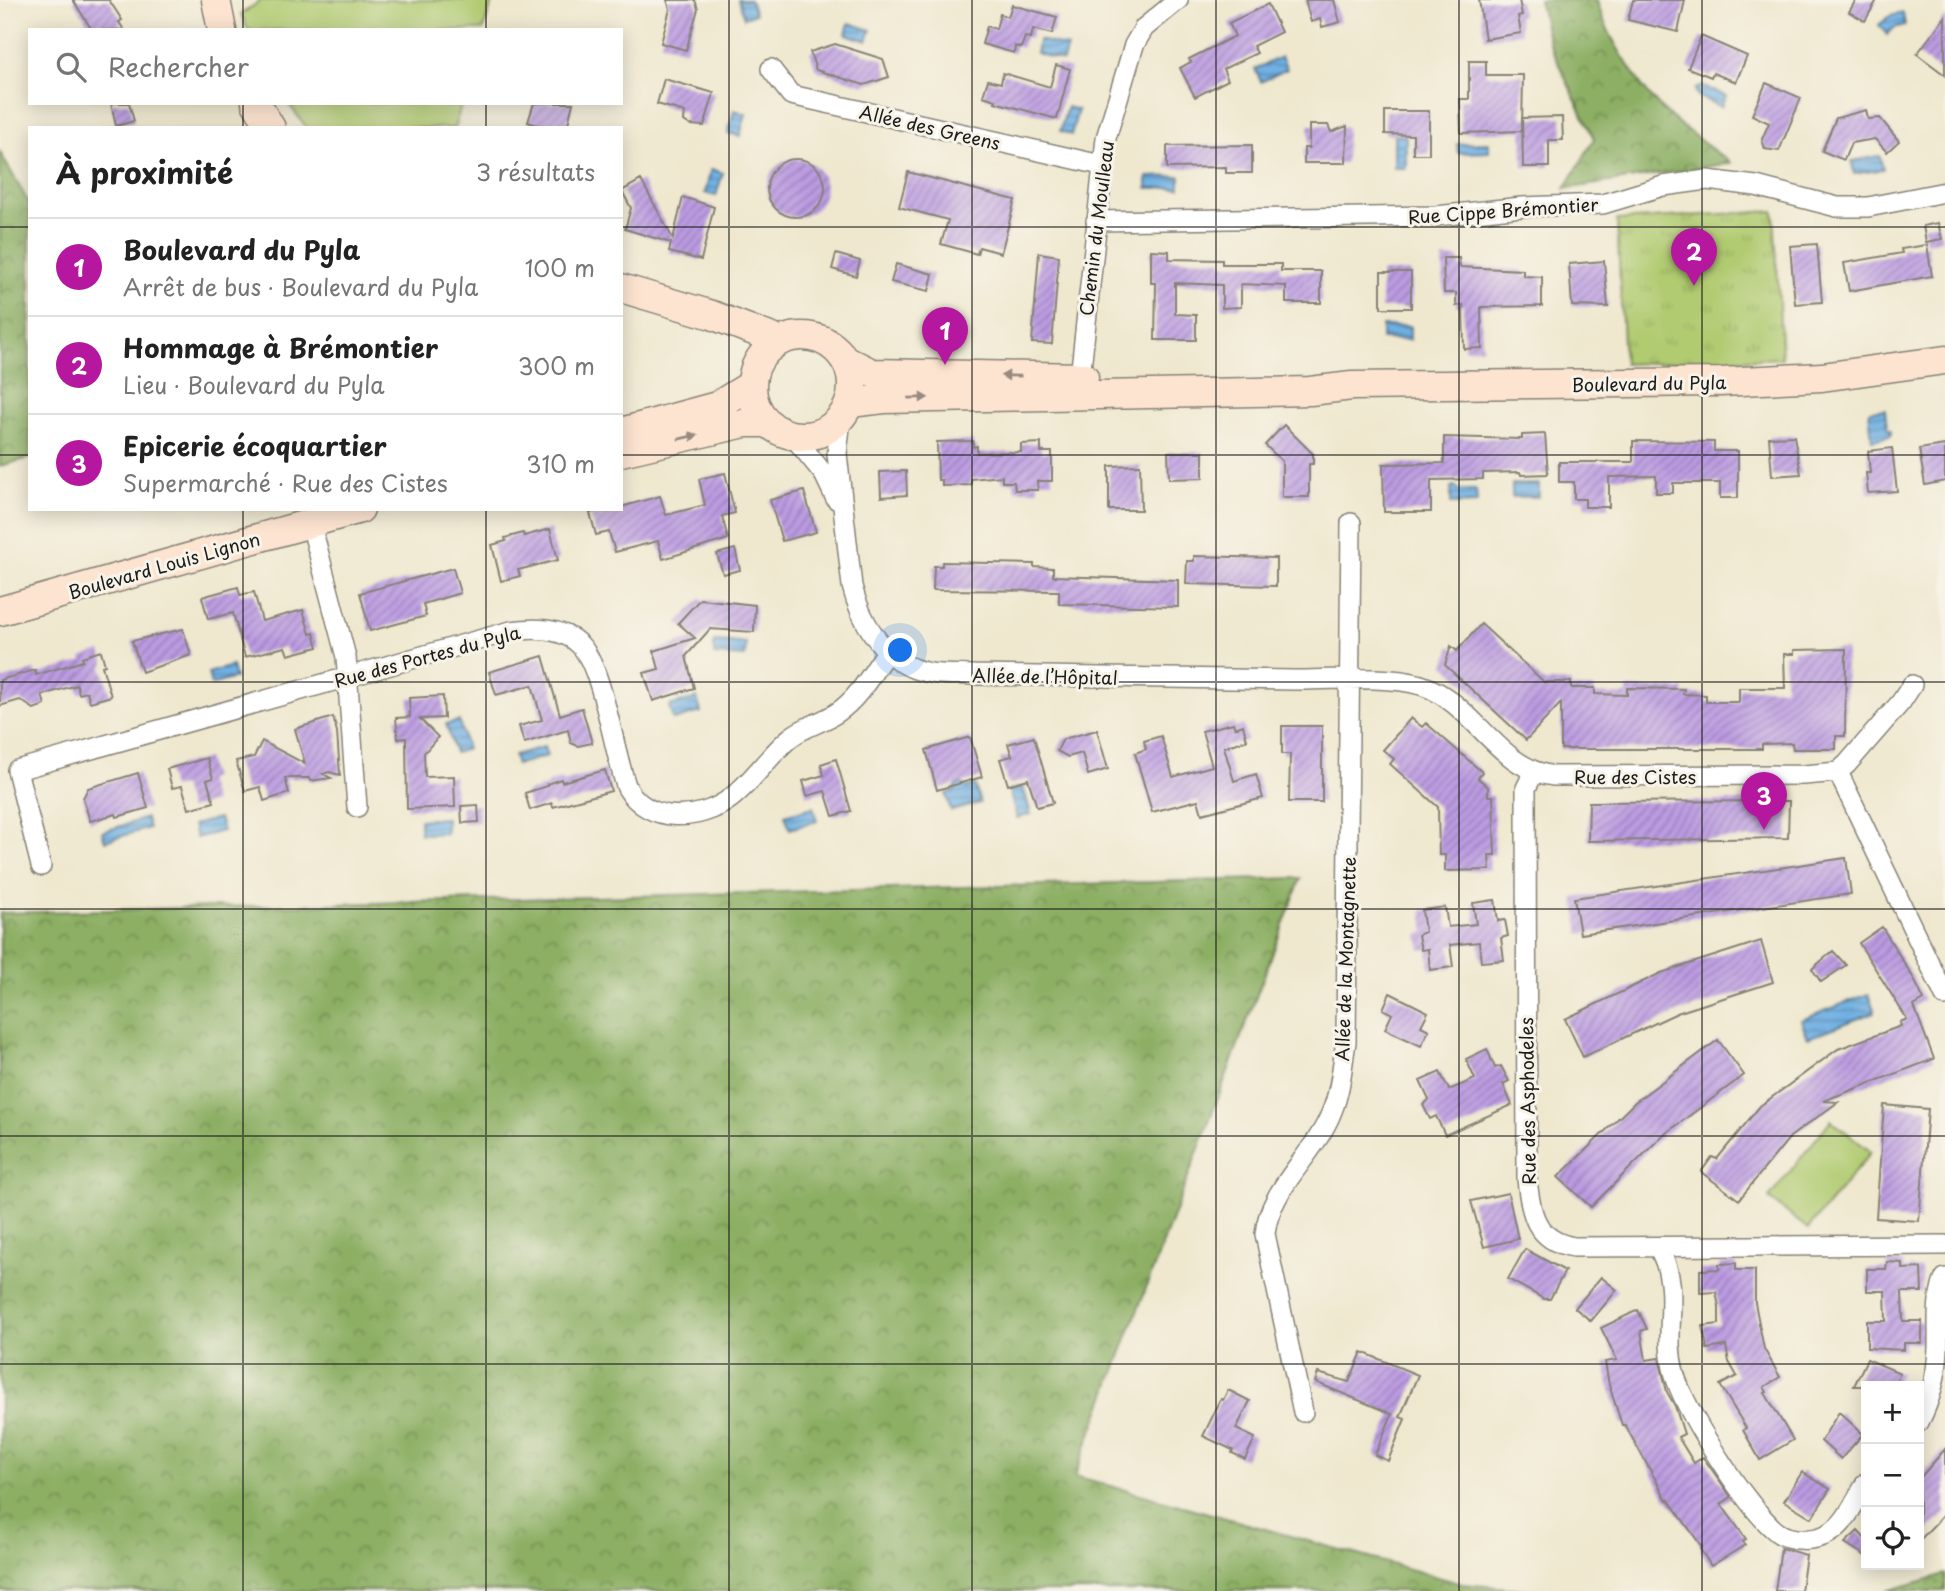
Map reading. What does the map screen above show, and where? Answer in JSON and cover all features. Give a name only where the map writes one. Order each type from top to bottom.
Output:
[{"type":"main road","points":[[216,0],[222,28]]},
{"type":"main road","points":[[257,105],[270,126]]},
{"type":"main road","points":[[623,289],[712,315],[780,341]]},
{"type":"main road","points":[[623,431],[717,406],[752,378],[759,359],[768,348],[793,336],[822,340],[835,348],[844,359],[852,380],[845,410],[827,430],[810,436],[793,436],[767,423],[754,404],[752,378],[745,351],[736,336],[712,315]]},
{"type":"main road","name":"Boulevard du Pyla","points":[[844,359],[872,373],[1079,386]]},
{"type":"main road","name":"Boulevard du Pyla","points":[[845,410],[884,399],[1079,386],[1309,379],[1352,386],[1734,382],[1833,376],[1945,360]]},
{"type":"main road","points":[[623,452],[739,425],[767,423]]},
{"type":"main road","points":[[320,522],[354,511]]},
{"type":"main road","points":[[320,522],[363,511]]},
{"type":"main road","name":"Boulevard Louis Lignon","points":[[0,611],[320,522]]},
{"type":"street","name":"Chemin du Moulleau","points":[[1079,386],[1105,138],[1134,45],[1144,29],[1178,0]]},
{"type":"street","name":"Allée des Greens","points":[[771,69],[791,95],[1101,165]]},
{"type":"street","name":"Rue Cippe Brémontier","points":[[1096,221],[1436,216],[1522,207],[1603,204],[1663,186],[1707,180],[1756,186],[1837,207],[1868,206],[1945,192]]},
{"type":"street","name":"Allée de l’Hôpital","points":[[845,410],[837,454],[852,586],[857,607],[874,636],[888,650],[915,669],[934,674],[1350,679]]},
{"type":"street","name":"Allée de l’Hôpital","points":[[793,436],[824,474],[844,519]]},
{"type":"street","points":[[320,522],[349,677],[357,807]]},
{"type":"street","name":"Allée de la Montagnette","points":[[1303,1412],[1265,1234],[1266,1222],[1274,1201],[1297,1170],[1332,1113],[1346,1042],[1351,523]]},
{"type":"street","name":"Rue des Portes du Pyla","points":[[41,866],[17,770],[511,631],[537,629],[569,637],[579,643],[592,665],[626,788],[632,797],[651,811],[675,816],[710,809],[731,798],[789,739],[835,714],[853,700],[888,650]]},
{"type":"street","name":"Rue des Cistes","points":[[1350,679],[1405,682],[1444,696],[1518,763],[1534,772],[1554,776],[1804,775],[1838,772]]},
{"type":"street","points":[[1912,685],[1901,702],[1838,772],[1945,996]]},
{"type":"street","name":"Rue des Asphodeles","points":[[1534,772],[1526,788],[1527,1178],[1533,1216],[1541,1231],[1558,1243],[1566,1245],[1945,1245]]},
{"type":"street","points":[[1658,1247],[1671,1276],[1672,1363],[1680,1389],[1718,1458],[1748,1500],[1778,1533],[1806,1540],[1829,1534],[1839,1527],[1861,1491]]},
{"type":"street","points":[[1924,1412],[1936,1376],[1938,1299],[1945,1278]]},
{"type":"green space","points":[[262,0],[493,0],[484,28],[247,28],[241,14]]},
{"type":"green space","points":[[1539,0],[1597,0],[1614,41],[1650,96],[1694,136],[1731,163],[1565,189],[1594,139],[1549,43]]},
{"type":"green space","points":[[290,105],[461,105],[455,126],[305,126]]},
{"type":"green space","points":[[0,152],[28,201],[28,459],[0,466]]},
{"type":"green space","points":[[1774,211],[1782,358],[1624,364],[1617,220]]},
{"type":"green space","points":[[1301,878],[1075,1476],[1463,1584],[1542,1591],[0,1591],[0,913]]},
{"type":"green space","points":[[1831,1120],[1871,1152],[1808,1229],[1769,1198]]},
{"type":"green space","points":[[1945,1574],[1945,1591],[1887,1591]]},
{"type":"water","points":[[738,0],[750,0],[755,14],[744,18]]},
{"type":"water","points":[[1903,13],[1905,25],[1894,28],[1887,35],[1879,25],[1890,16]]},
{"type":"water","points":[[849,23],[871,30],[867,41],[846,34]]},
{"type":"water","points":[[1039,40],[1067,47],[1063,61],[1036,53]]},
{"type":"water","points":[[1281,57],[1287,69],[1261,82],[1255,69]]},
{"type":"water","points":[[1702,86],[1726,96],[1721,107],[1697,96],[1695,89]]},
{"type":"water","points":[[1067,107],[1078,110],[1071,135],[1060,131]]},
{"type":"water","points":[[734,110],[746,114],[740,136],[728,133]]},
{"type":"water","points":[[1394,136],[1406,136],[1406,168],[1394,168]]},
{"type":"water","points":[[1489,143],[1489,152],[1458,153],[1457,144]]},
{"type":"water","points":[[1880,156],[1883,169],[1854,174],[1852,161]]},
{"type":"water","points":[[711,169],[723,173],[716,196],[705,193]]},
{"type":"water","points":[[1180,176],[1180,188],[1147,188],[1147,177]]},
{"type":"water","points":[[1382,326],[1410,326],[1410,340],[1382,339]]},
{"type":"water","points":[[1885,409],[1887,428],[1891,431],[1891,436],[1872,440],[1869,411]]},
{"type":"water","points":[[1512,484],[1539,484],[1539,497],[1512,497]]},
{"type":"water","points":[[1455,486],[1458,490],[1476,490],[1477,503],[1451,504],[1451,487]]},
{"type":"water","points":[[714,641],[746,643],[745,657],[714,655]]},
{"type":"water","points":[[232,666],[235,678],[211,685],[208,673]]},
{"type":"water","points":[[697,698],[701,712],[673,720],[669,706]]},
{"type":"water","points":[[459,721],[467,749],[455,753],[446,724]]},
{"type":"water","points":[[544,747],[547,756],[516,765],[514,755]]},
{"type":"water","points":[[961,783],[967,788],[975,785],[980,803],[951,811],[946,794],[954,791]]},
{"type":"water","points":[[1023,787],[1031,814],[1017,818],[1009,790]]},
{"type":"water","points":[[813,807],[817,821],[790,829],[785,815]]},
{"type":"water","points":[[146,818],[149,828],[105,841],[102,832]]},
{"type":"water","points":[[219,818],[223,831],[196,838],[193,825]]},
{"type":"water","points":[[446,818],[446,833],[420,834],[420,820]]},
{"type":"water","points":[[1868,994],[1875,1012],[1808,1038],[1801,1020]]},
{"type":"building","points":[[73,0],[109,0],[122,20],[119,22],[123,28],[91,28]]},
{"type":"building","points":[[667,0],[695,0],[698,9],[686,50],[661,43],[670,9]]},
{"type":"building","points":[[1305,0],[1334,0],[1340,22],[1322,27],[1320,19],[1311,22]]},
{"type":"building","points":[[1479,0],[1519,0],[1521,33],[1485,39]]},
{"type":"building","points":[[1633,0],[1685,0],[1678,32],[1628,20]]},
{"type":"building","points":[[1856,0],[1877,0],[1865,21],[1849,12]]},
{"type":"building","points":[[1268,4],[1281,32],[1253,46],[1257,53],[1223,69],[1228,80],[1195,97],[1180,68],[1191,62],[1189,59],[1235,36],[1229,23]]},
{"type":"building","points":[[1012,5],[1057,17],[1052,34],[1033,29],[1031,38],[1025,37],[1021,48],[1015,46],[1014,53],[982,44],[987,26],[996,29],[1000,14],[1008,17]]},
{"type":"building","points":[[1945,17],[1945,75],[1917,54]]},
{"type":"building","points":[[1701,36],[1747,56],[1736,82],[1713,73],[1711,77],[1688,68]]},
{"type":"building","points":[[835,44],[883,59],[889,77],[864,85],[816,70],[810,52]]},
{"type":"building","points":[[1469,61],[1486,61],[1486,75],[1523,75],[1522,131],[1461,133],[1460,99],[1469,99]]},
{"type":"building","points":[[1056,65],[1070,69],[1057,119],[995,102],[996,100],[983,96],[988,80],[1001,83],[1003,73],[1050,87]]},
{"type":"building","points":[[664,79],[714,93],[704,126],[690,125],[684,121],[685,112],[657,104]]},
{"type":"building","points":[[1766,83],[1801,98],[1779,151],[1765,149],[1762,139],[1769,123],[1752,115]]},
{"type":"building","points":[[111,105],[130,105],[134,121],[116,126]]},
{"type":"building","points":[[533,105],[573,105],[567,126],[540,126],[528,122]]},
{"type":"building","points":[[1866,110],[1868,119],[1880,118],[1899,141],[1887,152],[1875,139],[1851,143],[1844,160],[1822,151],[1836,118]]},
{"type":"building","points":[[1385,111],[1429,111],[1429,154],[1413,154],[1413,135],[1385,134]]},
{"type":"building","points":[[1562,117],[1563,140],[1549,140],[1549,167],[1523,167],[1522,118]]},
{"type":"building","points":[[1309,125],[1328,125],[1331,132],[1347,126],[1346,163],[1304,163],[1304,148],[1309,148]]},
{"type":"building","points":[[1252,145],[1252,173],[1226,173],[1226,167],[1167,168],[1167,146]]},
{"type":"building","points":[[796,159],[812,164],[820,172],[825,188],[820,204],[812,212],[796,217],[780,212],[772,204],[767,188],[772,172],[780,164]]},
{"type":"building","points":[[908,172],[1015,200],[1001,253],[979,247],[977,254],[941,244],[948,220],[899,207]]},
{"type":"building","points":[[641,180],[673,239],[683,197],[714,207],[701,260],[669,252],[671,243],[625,229],[631,208],[623,190]]},
{"type":"building","points":[[1938,223],[1942,239],[1926,242],[1923,226]]},
{"type":"building","points":[[1817,244],[1822,302],[1795,304],[1790,246]]},
{"type":"building","points":[[1927,245],[1932,276],[1849,291],[1844,263],[1902,253],[1901,249]]},
{"type":"building","points":[[1151,250],[1169,251],[1169,259],[1222,260],[1222,264],[1281,264],[1281,271],[1321,271],[1321,303],[1286,303],[1286,286],[1241,284],[1241,307],[1222,308],[1222,285],[1175,283],[1175,314],[1196,315],[1196,340],[1155,340],[1156,283],[1151,283]]},
{"type":"building","points":[[1039,253],[1059,256],[1052,344],[1032,343]]},
{"type":"building","points":[[836,254],[860,261],[856,276],[832,269]]},
{"type":"building","points":[[1443,258],[1459,258],[1460,267],[1523,270],[1523,276],[1542,277],[1542,306],[1481,307],[1482,348],[1464,349],[1463,305],[1456,306],[1456,293],[1444,293]]},
{"type":"building","points":[[1604,261],[1608,307],[1572,306],[1569,264]]},
{"type":"building","points":[[896,264],[933,274],[929,291],[891,282]]},
{"type":"building","points":[[1381,272],[1411,272],[1411,308],[1381,308]]},
{"type":"building","points":[[1284,425],[1313,454],[1313,464],[1309,464],[1309,497],[1282,497],[1282,461],[1265,445]]},
{"type":"building","points":[[1545,434],[1548,474],[1483,473],[1483,479],[1431,480],[1431,512],[1384,512],[1383,464],[1444,463],[1444,437],[1522,439],[1522,435]]},
{"type":"building","points":[[1794,436],[1801,474],[1772,476],[1769,437]]},
{"type":"building","points":[[973,441],[973,447],[977,446],[977,453],[1021,452],[1021,444],[1041,443],[1041,452],[1052,452],[1052,481],[1037,481],[1038,490],[1015,490],[1014,482],[1002,482],[1002,476],[971,479],[971,485],[942,486],[942,480],[938,480],[937,442]]},
{"type":"building","points":[[1633,441],[1714,442],[1714,451],[1738,451],[1738,498],[1720,498],[1720,483],[1673,483],[1673,493],[1656,493],[1656,476],[1609,477],[1609,507],[1585,507],[1585,499],[1574,499],[1574,482],[1559,482],[1559,462],[1633,462]]},
{"type":"building","points":[[1945,445],[1945,481],[1925,485],[1919,449]]},
{"type":"building","points":[[1892,448],[1897,491],[1868,493],[1868,451]]},
{"type":"building","points":[[1168,452],[1203,452],[1203,478],[1169,479]]},
{"type":"building","points":[[1140,465],[1141,510],[1109,510],[1109,466]]},
{"type":"building","points":[[906,471],[907,495],[881,497],[880,472]]},
{"type":"building","points":[[725,473],[735,513],[722,516],[728,539],[663,559],[658,541],[615,552],[609,532],[596,535],[590,513],[596,511],[623,511],[623,506],[660,496],[666,515],[705,505],[699,479]]},
{"type":"building","points":[[804,491],[816,532],[782,541],[770,500]]},
{"type":"building","points":[[550,529],[558,560],[518,570],[520,576],[501,581],[492,545],[523,533],[524,536]]},
{"type":"building","points":[[735,549],[740,570],[723,574],[717,554]]},
{"type":"building","points":[[1194,556],[1276,558],[1276,586],[1186,584],[1187,561],[1194,561]]},
{"type":"building","points":[[942,562],[1034,564],[1034,567],[1053,568],[1053,576],[1178,580],[1178,607],[1059,604],[1059,591],[933,590],[934,566],[942,566]]},
{"type":"building","points":[[453,568],[460,593],[423,604],[426,616],[370,631],[360,593]]},
{"type":"building","points":[[238,587],[240,595],[254,592],[262,621],[303,610],[310,634],[314,633],[318,647],[288,655],[285,647],[245,657],[233,613],[208,619],[202,597]]},
{"type":"building","points":[[700,599],[755,605],[754,632],[710,629],[686,656],[694,688],[653,701],[644,673],[659,669],[654,651],[695,638],[678,623]]},
{"type":"building","points":[[1481,624],[1544,682],[1571,682],[1571,688],[1595,688],[1595,694],[1627,695],[1627,688],[1684,689],[1683,694],[1706,695],[1706,702],[1739,702],[1739,688],[1785,688],[1784,654],[1794,654],[1794,650],[1846,649],[1845,736],[1836,736],[1836,749],[1793,749],[1792,743],[1762,744],[1762,749],[1561,749],[1561,703],[1526,740],[1445,665],[1451,646],[1457,651]]},
{"type":"building","points":[[183,629],[191,655],[142,672],[132,641]]},
{"type":"building","points":[[101,651],[105,665],[102,666],[111,696],[90,702],[87,692],[79,694],[77,685],[42,695],[45,705],[34,709],[20,700],[0,706],[0,680],[35,670],[36,675],[83,661],[82,657]]},
{"type":"building","points":[[543,656],[560,715],[582,708],[592,743],[578,746],[571,743],[568,730],[524,743],[519,726],[542,720],[532,685],[496,695],[489,672]]},
{"type":"building","points":[[443,696],[444,718],[420,719],[438,737],[424,753],[425,777],[454,776],[455,807],[407,809],[406,738],[398,739],[396,718],[410,717],[409,698]]},
{"type":"building","points":[[333,717],[337,732],[340,775],[329,772],[323,774],[331,778],[310,781],[309,778],[285,778],[289,793],[264,801],[260,787],[245,791],[236,761],[254,757],[262,741],[305,764],[295,729]]},
{"type":"building","points":[[1411,718],[1422,727],[1426,723],[1482,772],[1478,778],[1488,787],[1488,796],[1493,796],[1495,855],[1489,855],[1490,870],[1445,871],[1445,855],[1439,855],[1438,807],[1390,764],[1394,759],[1383,750]]},
{"type":"building","points":[[1233,723],[1235,728],[1243,725],[1247,740],[1224,747],[1234,781],[1256,774],[1263,798],[1202,814],[1198,800],[1152,812],[1135,753],[1146,749],[1144,741],[1161,736],[1173,777],[1212,766],[1202,731]]},
{"type":"building","points":[[1282,726],[1322,726],[1322,802],[1289,802],[1290,754],[1282,754]]},
{"type":"building","points":[[1097,730],[1108,769],[1088,775],[1082,753],[1068,757],[1057,751],[1063,739]]},
{"type":"building","points":[[970,737],[982,777],[937,790],[926,750]]},
{"type":"building","points":[[1034,737],[1053,803],[1037,807],[1028,779],[1008,785],[1000,759],[1012,756],[1008,744]]},
{"type":"building","points":[[207,758],[213,778],[207,780],[214,802],[189,809],[182,786],[172,788],[167,769]]},
{"type":"building","points":[[836,759],[851,811],[833,816],[825,791],[807,796],[803,781],[824,775],[821,764]]},
{"type":"building","points":[[605,770],[611,791],[553,807],[552,803],[530,810],[525,793],[561,779],[562,782]]},
{"type":"building","points":[[138,773],[148,808],[90,821],[83,798],[88,788]]},
{"type":"building","points":[[1789,801],[1788,838],[1588,841],[1589,802]]},
{"type":"building","points":[[478,805],[479,822],[462,823],[461,806]]},
{"type":"building","points":[[1846,858],[1851,894],[1580,934],[1574,898]]},
{"type":"building","points":[[1495,900],[1498,921],[1505,920],[1508,936],[1501,938],[1504,960],[1481,962],[1479,942],[1450,945],[1453,967],[1430,970],[1428,949],[1421,950],[1418,935],[1425,932],[1422,910],[1445,907],[1448,927],[1476,924],[1473,903]]},
{"type":"building","points":[[1882,927],[1924,1000],[1914,1006],[1934,1059],[1823,1101],[1838,1102],[1790,1137],[1739,1200],[1701,1172],[1712,1157],[1717,1159],[1760,1106],[1838,1049],[1901,1026],[1900,1022],[1907,1019],[1859,943]]},
{"type":"building","points":[[1761,941],[1773,982],[1677,1013],[1583,1057],[1565,1019],[1661,973]]},
{"type":"building","points":[[1833,951],[1846,965],[1821,982],[1812,969]]},
{"type":"building","points":[[1390,993],[1428,1012],[1421,1026],[1429,1030],[1421,1046],[1385,1029],[1392,1014],[1383,1009]]},
{"type":"building","points":[[1718,1040],[1744,1075],[1661,1137],[1591,1207],[1558,1177],[1635,1102]]},
{"type":"building","points":[[1487,1049],[1495,1068],[1501,1066],[1509,1081],[1503,1084],[1512,1105],[1445,1135],[1436,1116],[1430,1119],[1423,1105],[1429,1100],[1420,1081],[1440,1072],[1449,1090],[1475,1079],[1466,1059]]},
{"type":"building","points":[[1884,1105],[1928,1109],[1919,1221],[1876,1218]]},
{"type":"building","points":[[1508,1193],[1518,1239],[1484,1247],[1471,1201]]},
{"type":"building","points":[[1525,1249],[1565,1271],[1550,1299],[1544,1299],[1508,1279]]},
{"type":"building","points":[[1887,1262],[1903,1263],[1903,1269],[1921,1268],[1922,1292],[1902,1292],[1903,1321],[1922,1321],[1922,1343],[1904,1343],[1904,1350],[1867,1348],[1867,1321],[1886,1321],[1885,1291],[1867,1291],[1867,1269],[1886,1269]]},
{"type":"building","points":[[1736,1263],[1736,1270],[1755,1270],[1755,1303],[1764,1349],[1780,1377],[1764,1387],[1767,1392],[1765,1393],[1793,1440],[1760,1460],[1743,1430],[1746,1428],[1720,1385],[1737,1376],[1729,1362],[1726,1346],[1707,1349],[1703,1326],[1719,1324],[1719,1307],[1716,1292],[1700,1293],[1700,1270],[1719,1269],[1719,1264]]},
{"type":"building","points":[[1601,1277],[1617,1290],[1591,1321],[1575,1308]]},
{"type":"building","points":[[1638,1310],[1647,1329],[1641,1331],[1646,1360],[1659,1358],[1667,1392],[1675,1406],[1684,1434],[1678,1437],[1694,1463],[1703,1457],[1731,1497],[1721,1504],[1746,1539],[1743,1541],[1745,1545],[1711,1566],[1700,1549],[1702,1547],[1667,1500],[1625,1425],[1622,1425],[1609,1385],[1605,1362],[1617,1360],[1601,1328]]},
{"type":"building","points":[[1362,1352],[1418,1375],[1400,1417],[1405,1419],[1388,1461],[1375,1455],[1392,1414],[1315,1382],[1318,1373],[1349,1382]]},
{"type":"building","points":[[1867,1359],[1900,1373],[1896,1381],[1861,1381],[1861,1386],[1854,1386]]},
{"type":"building","points":[[1228,1390],[1250,1401],[1236,1429],[1255,1438],[1245,1459],[1232,1453],[1233,1450],[1203,1436]]},
{"type":"building","points":[[1839,1412],[1861,1432],[1861,1436],[1841,1459],[1821,1441]]},
{"type":"building","points":[[1945,1449],[1945,1513],[1924,1536],[1924,1507],[1924,1473]]},
{"type":"building","points":[[1802,1472],[1830,1489],[1812,1518],[1784,1501]]},
{"type":"building","points":[[1858,1531],[1861,1534],[1861,1553],[1845,1543]]},
{"type":"building","points":[[1781,1548],[1806,1555],[1801,1591],[1775,1591]]},
{"type":"place","name":"Hommage à Brémontier","points":[[1694,286]]},
{"type":"place","name":"Boulevard du Pyla","points":[[945,365]]},
{"type":"place","name":"Epicerie écoquartier","points":[[1764,830]]}]
